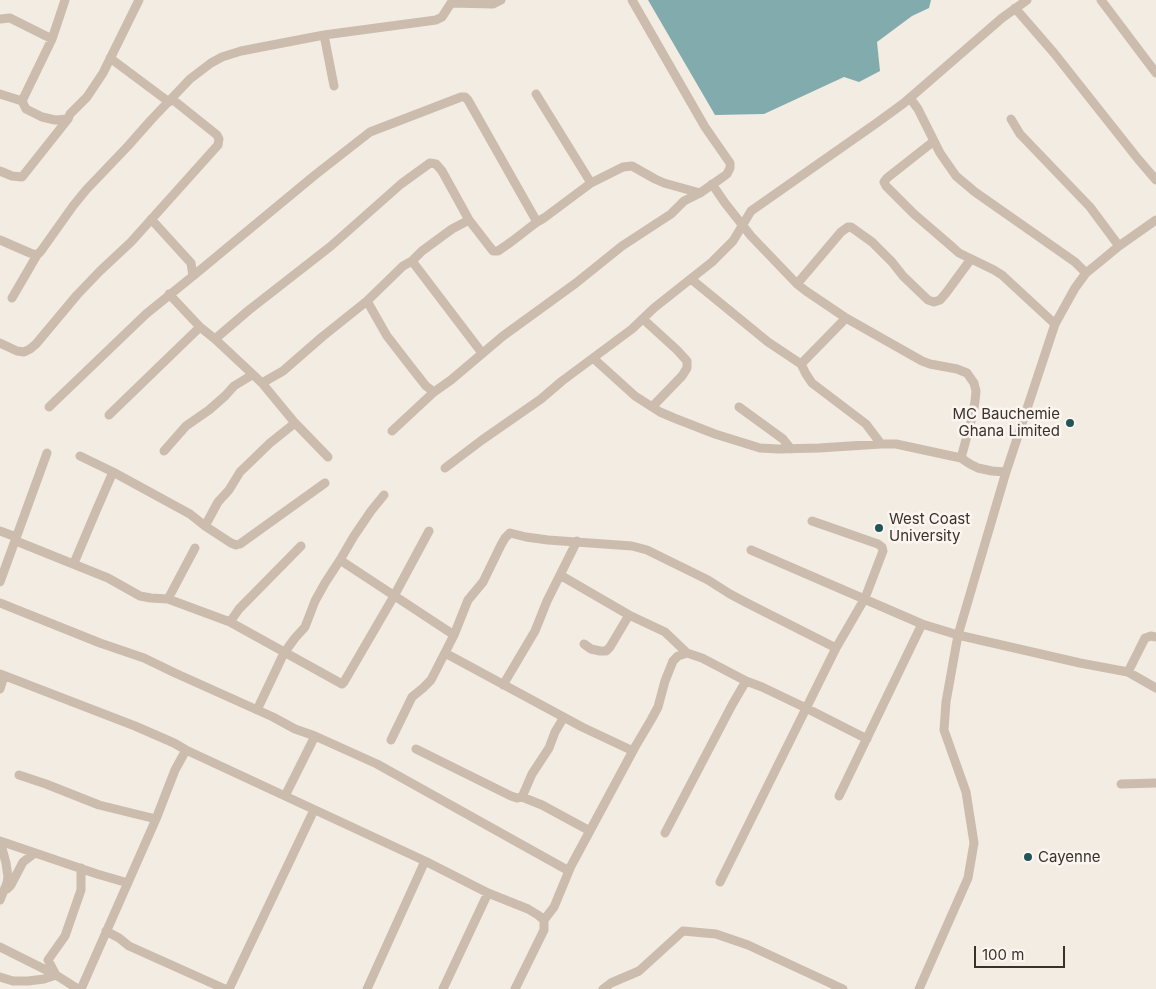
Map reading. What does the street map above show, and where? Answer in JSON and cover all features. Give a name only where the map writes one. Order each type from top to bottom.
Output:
[{"type":"street","points":[[22,101],[52,39],[65,0]]},
{"type":"street","points":[[0,171],[12,176],[22,177],[68,120],[70,114],[87,97],[103,73],[138,0]]},
{"type":"street","points":[[12,298],[37,255],[42,251],[86,190],[190,79],[203,68],[222,57],[241,51],[324,35],[436,20],[442,17],[451,3],[493,4],[501,0]]},
{"type":"street","points":[[392,431],[434,392],[503,336],[576,283],[622,246],[671,214],[684,201],[700,193],[727,174],[730,162],[705,127],[632,0]]},
{"type":"street","points":[[444,468],[541,399],[562,380],[632,329],[654,308],[712,262],[733,241],[751,211],[910,98],[1002,18],[1027,0]]},
{"type":"street","points":[[1100,0],[1156,74]]},
{"type":"street","points":[[1015,8],[1054,53],[1156,180]]},
{"type":"street","points":[[0,19],[10,18],[52,39]]},
{"type":"street","points":[[324,35],[334,86]]},
{"type":"street","points":[[0,343],[17,351],[24,352],[36,344],[83,289],[131,242],[218,145],[219,139],[217,135],[110,58]]},
{"type":"street","points":[[0,94],[22,101],[26,109],[42,117],[68,120]]},
{"type":"street","points":[[536,94],[591,183]]},
{"type":"street","points":[[49,407],[146,314],[314,175],[370,132],[461,97],[465,97],[468,100],[537,222]]},
{"type":"street","points":[[910,98],[918,109],[940,153],[956,176],[982,197],[1075,262],[1086,273]]},
{"type":"street","points":[[1011,119],[1025,140],[1090,207],[1119,246]]},
{"type":"street","points":[[934,142],[886,178],[884,182],[886,186],[914,214],[959,253],[1002,275],[1055,324]]},
{"type":"street","points":[[215,339],[331,246],[401,184],[430,163],[436,164],[442,171],[469,220],[493,251],[498,251],[512,242],[591,183],[623,167],[632,166],[655,180],[700,193]]},
{"type":"street","points":[[712,184],[742,225],[797,284],[846,318],[922,362],[958,369],[967,373],[976,391],[973,414],[961,458]]},
{"type":"street","points":[[151,218],[191,263],[192,276]]},
{"type":"street","points":[[262,383],[283,371],[367,301],[403,266],[434,241],[469,220]]},
{"type":"street","points":[[919,989],[968,878],[974,843],[966,792],[944,730],[946,702],[958,635],[1006,472],[1055,324],[1075,288],[1086,273],[1119,246],[1156,220]]},
{"type":"street","points":[[797,284],[841,232],[848,227],[851,227],[872,242],[903,276],[928,300],[934,302],[940,300],[971,260]]},
{"type":"street","points":[[0,240],[37,255]]},
{"type":"street","points":[[412,260],[482,353]]},
{"type":"street","points":[[691,279],[768,342],[801,364],[812,383],[866,424],[881,444]]},
{"type":"street","points":[[170,294],[200,327],[262,383],[328,457]]},
{"type":"street","points":[[367,301],[387,336],[421,380],[434,392]]},
{"type":"street","points":[[801,364],[846,318]]},
{"type":"street","points":[[643,319],[678,350],[687,361],[687,368],[682,376],[652,407]]},
{"type":"street","points":[[109,414],[200,327]]},
{"type":"street","points":[[593,358],[636,396],[652,407],[714,434],[760,448],[791,449],[896,444],[961,458],[978,468],[1006,472]]},
{"type":"street","points":[[164,450],[186,426],[209,410],[234,386],[252,375]]},
{"type":"street","points":[[739,407],[784,439],[791,449]]},
{"type":"street","points":[[205,526],[218,502],[229,490],[240,472],[295,422]]},
{"type":"street","points":[[0,582],[47,453]]},
{"type":"street","points":[[80,456],[190,514],[205,526],[236,545],[325,484]]},
{"type":"street","points":[[74,563],[113,472]]},
{"type":"street","points":[[257,710],[284,653],[305,626],[320,591],[360,528],[384,495]]},
{"type":"street","points":[[720,882],[836,648],[865,598],[883,551],[882,547],[878,544],[812,521]]},
{"type":"street","points":[[0,531],[108,578],[140,596],[168,599],[230,622],[342,684],[394,596],[429,531]]},
{"type":"street","points":[[391,740],[412,697],[431,680],[454,635],[468,600],[483,582],[501,545],[510,534],[548,540],[632,546],[647,550],[836,648]]},
{"type":"street","points":[[503,685],[535,631],[547,601],[577,541]]},
{"type":"street","points":[[230,622],[239,609],[302,546]]},
{"type":"street","points":[[168,599],[195,548]]},
{"type":"street","points":[[751,550],[922,624],[958,635],[1128,672],[1156,688]]},
{"type":"street","points":[[340,560],[454,635]]},
{"type":"street","points":[[560,575],[629,615],[664,632],[672,637],[687,653],[702,658],[867,739]]},
{"type":"street","points":[[0,603],[100,643],[144,658],[295,729],[316,736],[377,764],[569,871]]},
{"type":"street","points":[[584,644],[600,652],[606,651],[629,615]]},
{"type":"street","points":[[839,796],[922,624]]},
{"type":"street","points":[[1128,672],[1145,638],[1156,637]]},
{"type":"street","points":[[445,653],[596,734],[633,751]]},
{"type":"street","points":[[515,989],[544,930],[544,920],[554,907],[569,871],[658,707],[673,661],[678,656],[687,653]]},
{"type":"street","points":[[0,688],[2,675],[135,726],[425,861],[488,893],[528,909],[544,920]]},
{"type":"street","points":[[665,833],[746,681]]},
{"type":"street","points":[[522,797],[532,774],[549,748],[555,732],[564,717]]},
{"type":"street","points":[[285,796],[316,736]]},
{"type":"street","points":[[416,749],[511,796],[522,797],[542,805],[590,831]]},
{"type":"street","points":[[0,947],[80,989],[156,820],[175,770],[186,750]]},
{"type":"street","points":[[19,775],[99,805],[156,820]]},
{"type":"street","points":[[1121,784],[1156,783]]},
{"type":"street","points":[[230,989],[314,810]]},
{"type":"street","points":[[0,841],[128,883]]},
{"type":"street","points":[[0,841],[8,877],[0,900]]},
{"type":"street","points":[[4,891],[11,885],[23,862],[36,853]]},
{"type":"street","points":[[367,989],[425,861]]},
{"type":"street","points":[[56,975],[48,960],[65,936],[81,890],[81,868]]},
{"type":"street","points":[[443,989],[488,893]]},
{"type":"street","points":[[106,931],[129,946],[225,989]]},
{"type":"street","points":[[604,989],[611,983],[639,971],[683,931],[716,934],[748,945],[843,989]]},
{"type":"street","points":[[0,977],[13,980],[38,980],[56,975]]},
{"type":"street","points":[[26,989],[38,980]]},
{"type":"water","points":[[648,0],[931,0],[929,8],[912,16],[877,42],[880,71],[859,82],[844,77],[764,114],[715,115]]},
{"type":"place","name":"MC Bauchemie Ghana Limited","points":[[1070,423]]},
{"type":"place","name":"West Coast University","points":[[879,528]]},
{"type":"place","name":"Cayenne","points":[[1028,857]]}]
